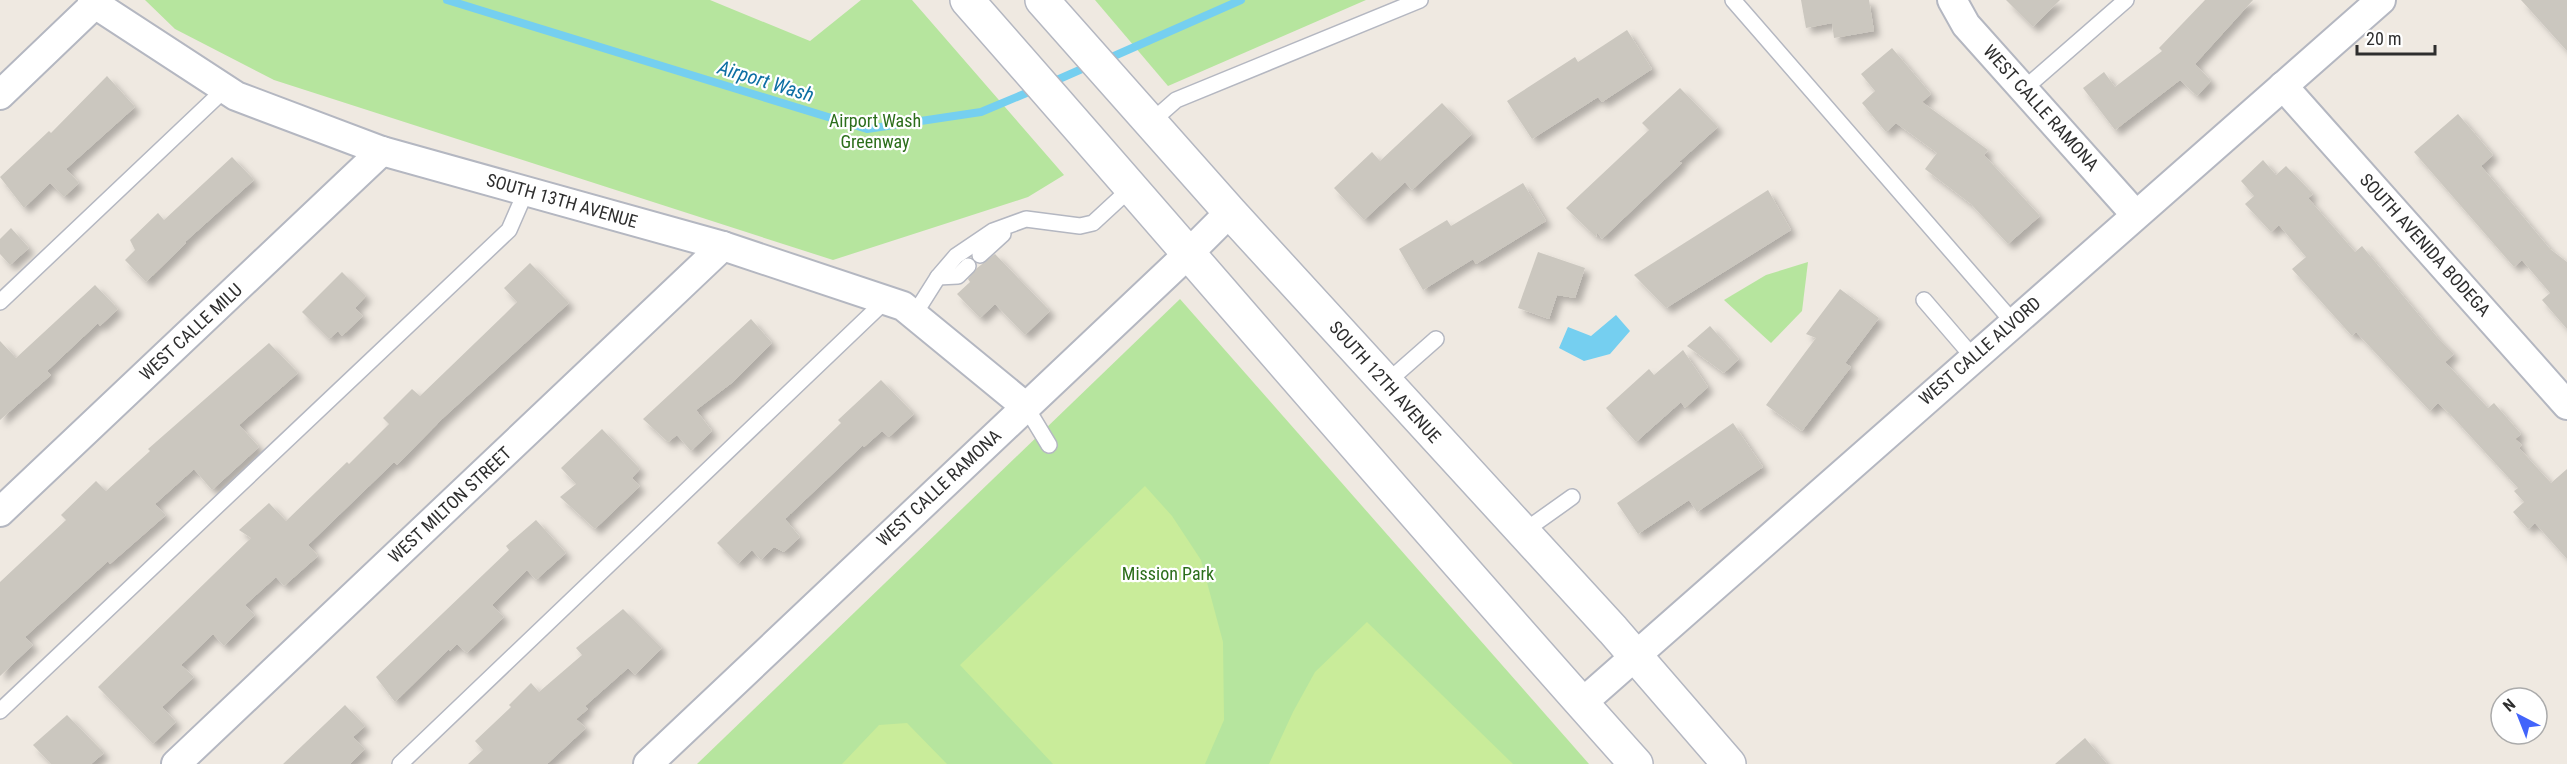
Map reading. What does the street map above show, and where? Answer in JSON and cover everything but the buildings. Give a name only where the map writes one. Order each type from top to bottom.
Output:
[{"type":"main road","points":[[967,0],[1072,117],[1188,254],[1636,764]]},
{"type":"main road","name":"SOUTH 12TH AVENUE","points":[[1052,11],[1230,212],[1634,655],[1729,764]]},
{"type":"street","name":"WEST CALLE RAMONA","points":[[1952,0],[1966,25],[2135,214]]},
{"type":"street","name":"WEST CALLE ALVORD","points":[[1581,703],[2381,0]]},
{"type":"street","name":"SOUTH 13TH AVENUE","points":[[94,2],[236,96],[382,151],[723,246],[903,306],[1026,407]]},
{"type":"street","points":[[0,94],[94,2]]},
{"type":"street","name":"SOUTH AVENIDA BODEGA","points":[[2283,86],[2567,405]]},
{"type":"street","name":"WEST CALLE MILU","points":[[0,512],[382,151]]},
{"type":"street","name":"WEST CALLE RAMONA","points":[[648,764],[1230,212]]},
{"type":"street","name":"WEST MILTON STREET","points":[[176,764],[723,246]]},
{"type":"lane","points":[[1141,111],[1176,100],[1420,0]]},
{"type":"lane","points":[[1733,0],[2013,322]]},
{"type":"lane","points":[[2024,89],[2126,0]]},
{"type":"lane","points":[[0,302],[225,89]]},
{"type":"lane","points":[[914,315],[938,277],[956,256],[993,231],[1026,219],[1080,225],[1093,223],[1132,187]]},
{"type":"lane","points":[[0,711],[508,230],[526,191]]},
{"type":"lane","points":[[980,255],[1014,224]]},
{"type":"lane","points":[[938,277],[958,276],[968,266]]},
{"type":"lane","points":[[400,764],[886,300]]},
{"type":"lane","points":[[1924,300],[1973,357]]},
{"type":"lane","points":[[1386,383],[1436,339]]},
{"type":"lane","points":[[1026,407],[1049,445]]},
{"type":"lane","points":[[1523,532],[1572,497]]},
{"type":"green space","name":"Airport Wash Greenway","points":[[145,0],[710,0],[810,41],[861,0],[912,0],[1064,175],[1028,197],[833,260],[274,80],[175,29]]},
{"type":"green space","points":[[1095,0],[1366,0],[1168,86]]},
{"type":"green space","points":[[1808,262],[1802,311],[1771,343],[1724,300],[1766,275]]},
{"type":"green space","name":"Mission Park","points":[[1180,299],[1589,764],[697,764]]},
{"type":"green space","points":[[1145,486],[1172,516],[1201,560],[1223,642],[1224,720],[1205,764],[1053,764],[960,665]]},
{"type":"green space","points":[[1367,622],[1513,764],[1269,764],[1315,672]]},
{"type":"green space","points":[[907,723],[947,764],[842,764],[879,725]]},
{"type":"water","points":[[1616,315],[1630,331],[1610,354],[1584,361],[1559,348],[1568,327],[1591,336]]},
{"type":"waterway","name":"Airport Wash","points":[[447,0],[867,129],[981,112],[1036,89]]},
{"type":"waterway","name":"Airport Wash","points":[[1105,60],[1241,0]]},
{"type":"waterway","name":"Airport Wash","points":[[1050,83],[1091,65]]}]
